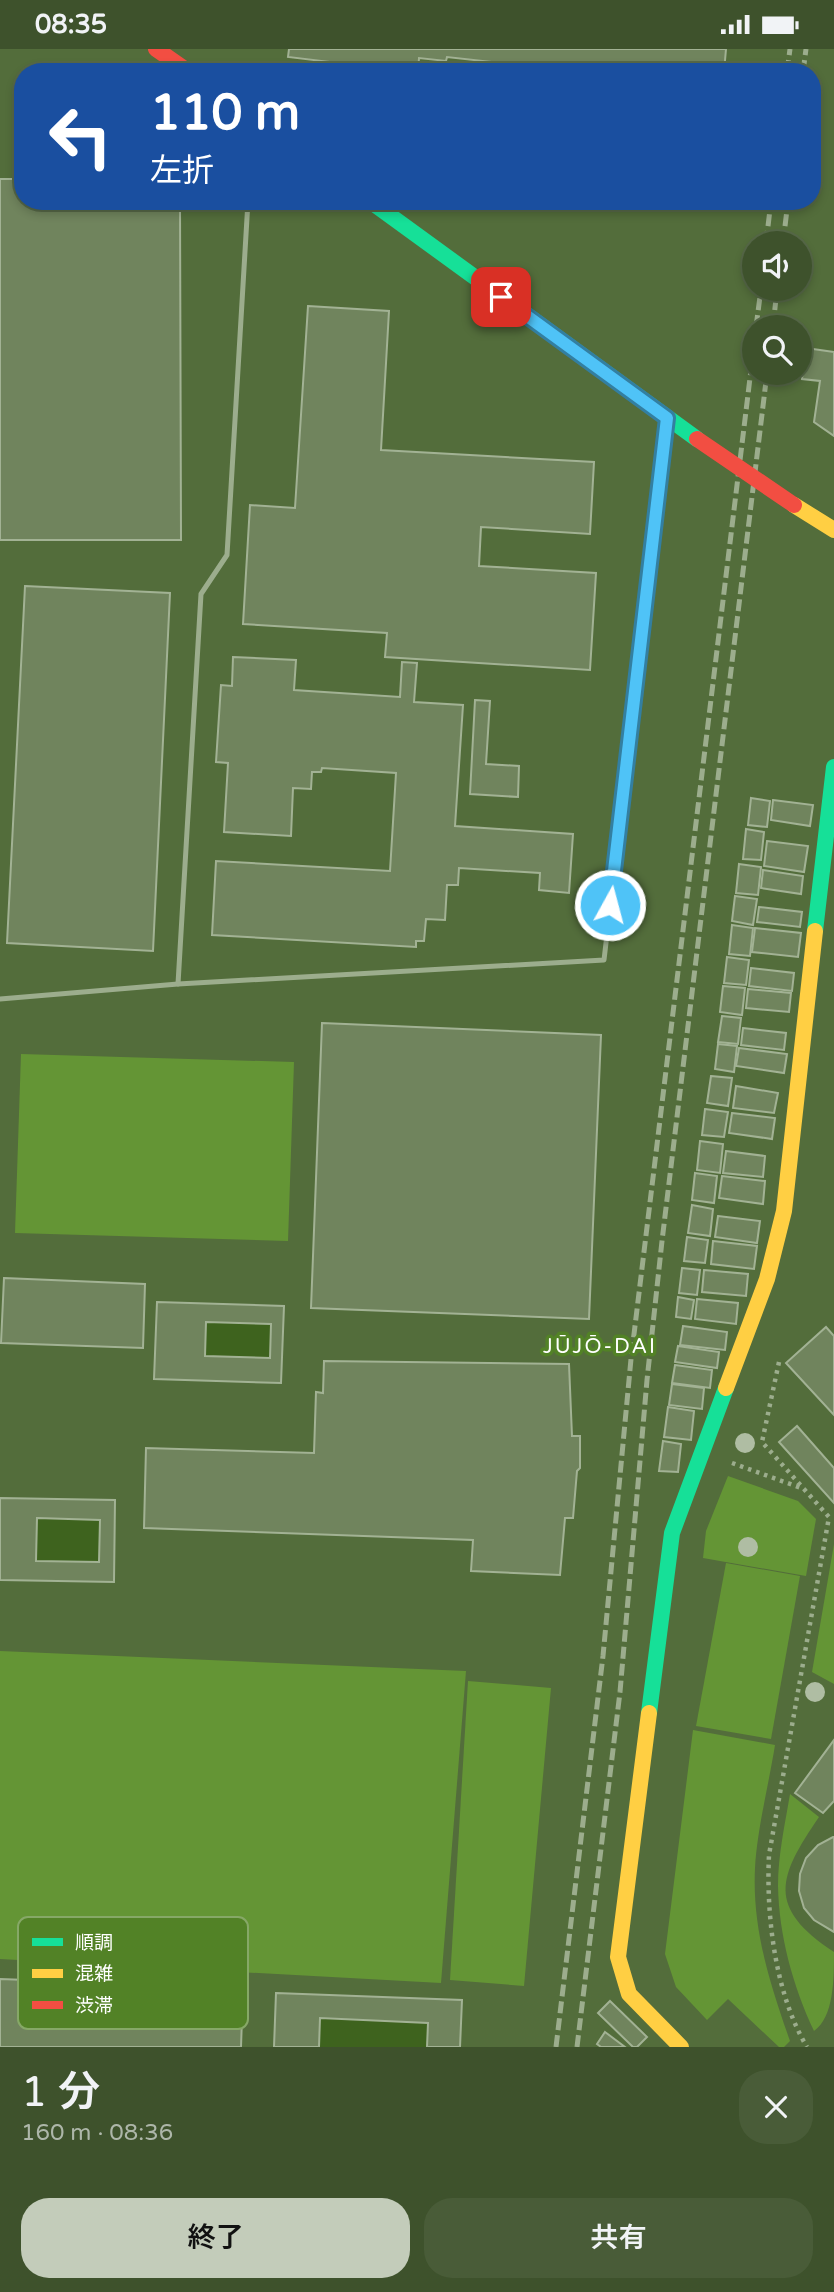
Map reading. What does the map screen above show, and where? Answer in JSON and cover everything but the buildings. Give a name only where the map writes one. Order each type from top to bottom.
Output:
[{"type":"street","points":[[156,49],[175,63]]},
{"type":"street","points":[[382,210],[667,418],[834,530]]},
{"type":"street","points":[[681,2047],[629,1994],[618,1957],[672,1533],[767,1279],[784,1211],[834,767]]},
{"type":"lane","points":[[178,984],[201,594],[228,555],[247,210]]},
{"type":"lane","points":[[0,999],[178,984],[604,961],[667,418]]},
{"type":"path","points":[[779,1362],[762,1442],[829,1517],[769,1855],[767,1887],[784,1990],[799,2033],[807,2047]]},
{"type":"path","points":[[732,1463],[804,1489]]},
{"type":"shaded area","points":[[21,1054],[294,1062],[288,1241],[15,1233]]},
{"type":"shaded area","points":[[206,1322],[271,1324],[270,1358],[205,1356]]},
{"type":"shaded area","points":[[728,1476],[798,1501],[816,1519],[806,1576],[703,1558],[706,1531]]},
{"type":"shaded area","points":[[37,1518],[100,1520],[99,1562],[36,1561]]},
{"type":"shaded area","points":[[834,1544],[834,1684],[812,1672]]},
{"type":"shaded area","points":[[726,1563],[800,1576],[771,1739],[696,1726]]},
{"type":"shaded area","points":[[0,1651],[466,1671],[441,1983],[248,1972],[248,1917],[18,1917],[18,1960],[0,1959]]},
{"type":"shaded area","points":[[468,1681],[551,1688],[524,1986],[450,1980]]},
{"type":"shaded area","points":[[693,1730],[775,1745],[758,1838],[755,1891],[759,1935],[790,2041],[784,2047],[779,2047],[728,1999],[707,2020],[676,1987],[665,1954]]},
{"type":"shaded area","points":[[790,1794],[819,1817],[794,1857],[788,1874],[786,1890],[789,1905],[797,1920],[812,1936],[834,1952],[829,2007],[821,2025],[814,2031],[788,1960],[779,1905],[779,1863]]},
{"type":"shaded area","points":[[320,2018],[428,2023],[427,2047],[319,2047]]},
{"type":"railway","points":[[788,63],[790,49]]},
{"type":"railway","points":[[804,63],[806,49]]},
{"type":"railway","points":[[767,231],[770,210]]},
{"type":"railway","points":[[784,231],[787,210]]},
{"type":"railway","points":[[758,315],[759,301]]},
{"type":"railway","points":[[774,315],[776,301]]},
{"type":"railway","points":[[556,2047],[603,1656],[631,1359],[749,385]]},
{"type":"railway","points":[[577,2047],[620,1692],[662,1241],[766,385]]},
{"type":"traffic: fast","points":[[382,210],[697,439]]},
{"type":"traffic: fast","points":[[815,931],[834,767]]},
{"type":"traffic: fast","points":[[649,1713],[672,1533],[726,1388]]},
{"type":"traffic: slow","points":[[794,505],[834,530]]},
{"type":"traffic: slow","points":[[726,1388],[767,1279],[784,1211],[815,931]]},
{"type":"traffic: slow","points":[[649,1713],[618,1957],[629,1994],[681,2047]]},
{"type":"traffic: jam","points":[[156,49],[176,63]]},
{"type":"traffic: jam","points":[[697,439],[794,505]]},
{"type":"district","name":"JŪJŌ-DAI","points":[[600,1346]]},
{"type":"route","points":[[501,297],[667,418],[610,905]]}]
